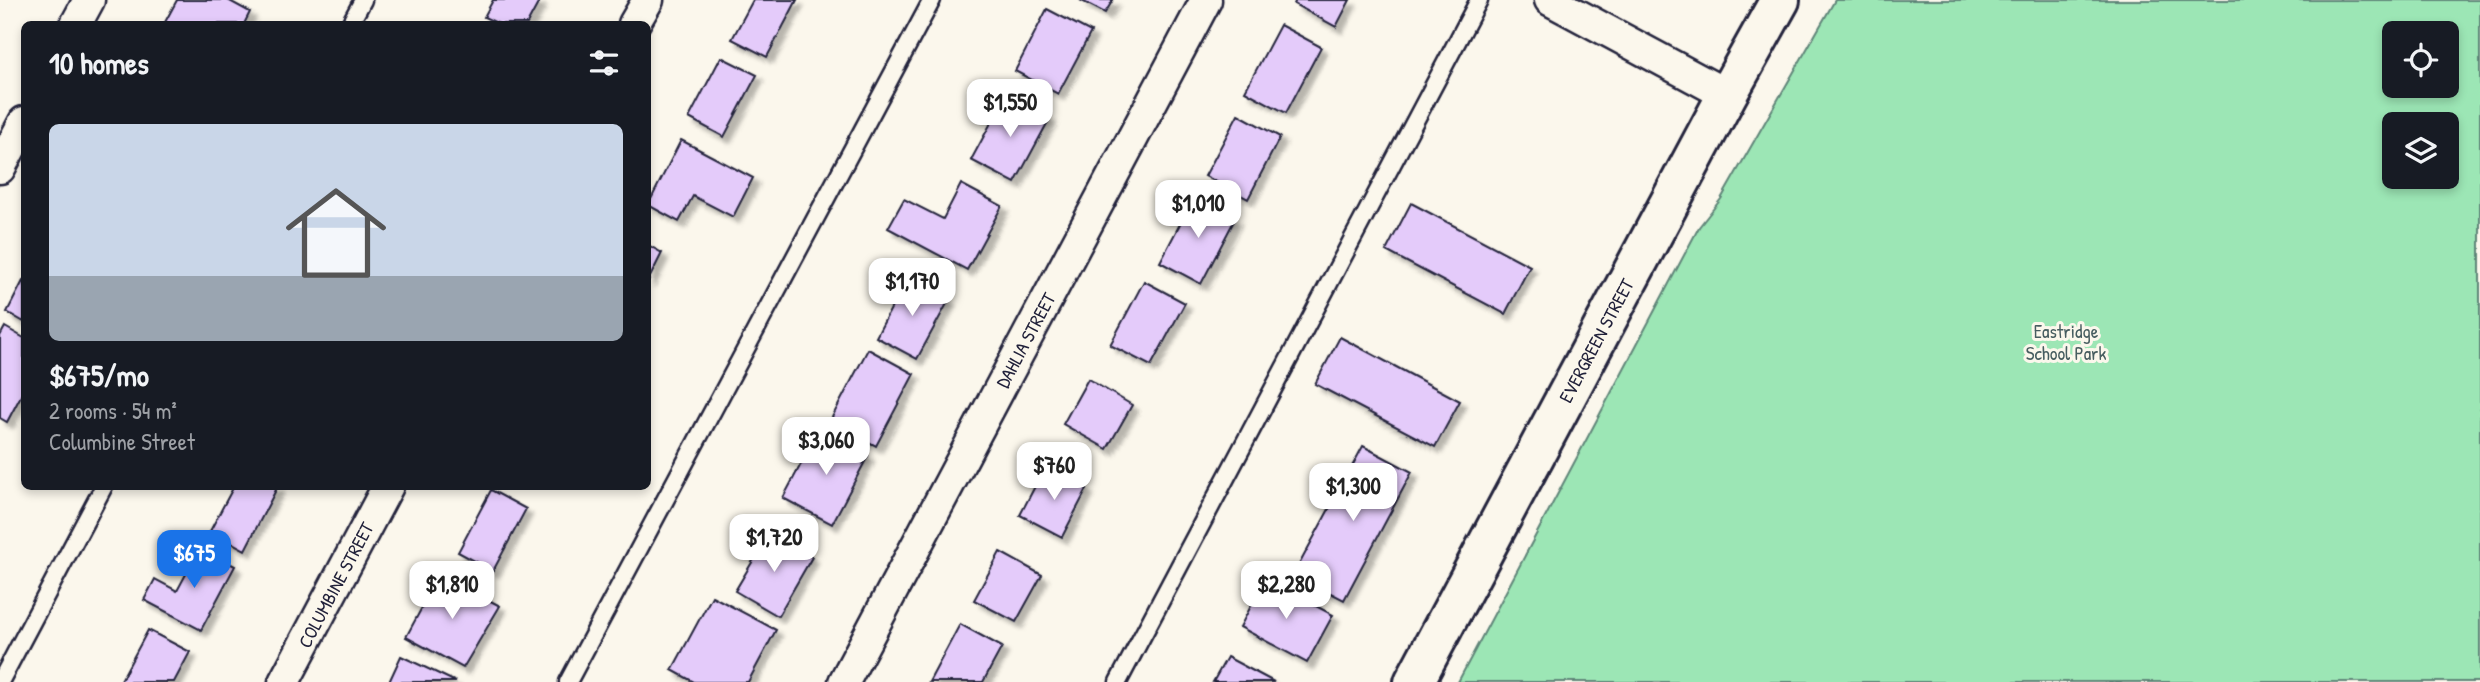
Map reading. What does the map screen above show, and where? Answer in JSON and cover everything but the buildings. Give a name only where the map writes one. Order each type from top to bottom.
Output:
[{"type":"street","points":[[78,21],[89,0]]},
{"type":"street","points":[[637,21],[648,0]]},
{"type":"street","name":"DAHLIA STREET","points":[[844,682],[1206,0]]},
{"type":"street","points":[[1550,0],[1727,94]]},
{"type":"street","name":"EVERGREEN STREET","points":[[1415,682],[1727,94],[1780,0]]},
{"type":"street","points":[[0,168],[21,128]]},
{"type":"street","name":"COLUMBINE STREET","points":[[284,682],[386,490]]},
{"type":"lane","points":[[352,21],[363,0]]},
{"type":"lane","points":[[568,682],[932,0]]},
{"type":"lane","points":[[1118,682],[1479,0]]},
{"type":"lane","points":[[0,682],[102,490]]},
{"type":"green space","name":"Eastridge School Park","points":[[1835,0],[2480,0],[2480,682],[1458,682],[1699,227],[1721,199]]}]
